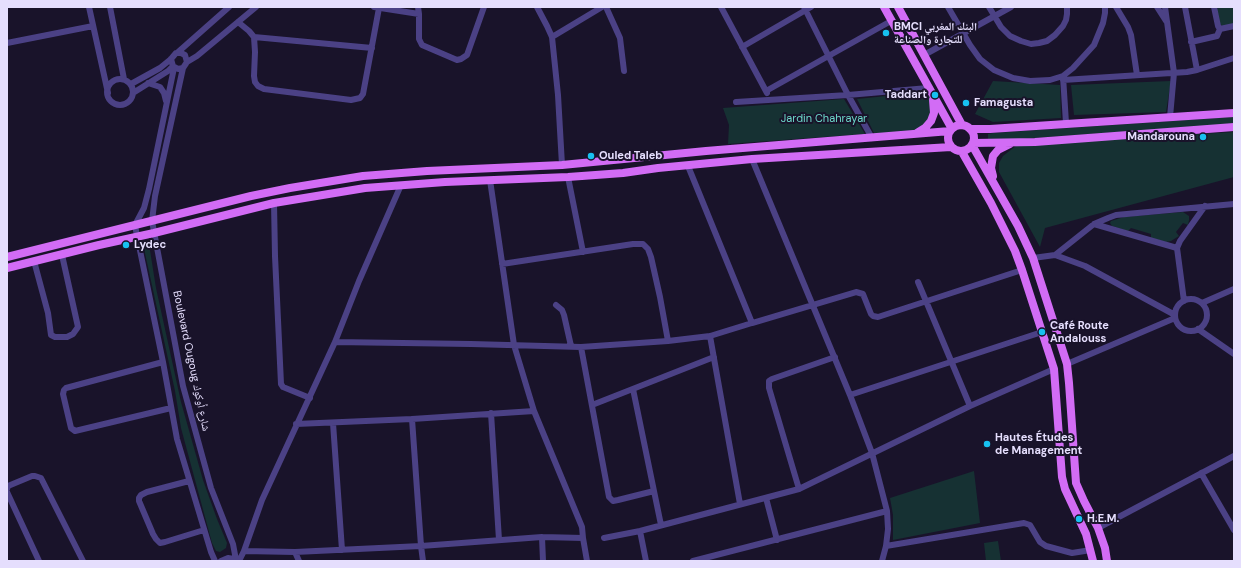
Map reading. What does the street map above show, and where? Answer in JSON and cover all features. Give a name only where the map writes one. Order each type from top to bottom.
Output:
[{"type":"main road","points":[[884,7],[951,130],[948,141],[951,147]]},
{"type":"main road","points":[[898,7],[962,125],[970,129],[990,129],[1234,113]]},
{"type":"main road","points":[[916,134],[926,128],[931,121],[934,113],[933,97]]},
{"type":"main road","points":[[1218,114],[1234,106]]},
{"type":"main road","points":[[7,257],[224,202],[290,188],[363,176],[562,165],[706,151],[916,134],[951,130],[962,125]]},
{"type":"main road","points":[[973,144],[1119,136],[1234,127]]},
{"type":"main road","points":[[7,268],[274,203],[337,192],[400,185],[623,173],[752,158],[951,147],[962,152],[968,150],[973,144],[974,136],[970,129]]},
{"type":"main road","points":[[995,187],[991,168],[993,156],[998,150],[1015,142]]},
{"type":"main road","points":[[973,144],[995,187],[1018,226],[1033,258],[1066,364],[1069,383],[1076,483],[1098,528],[1105,548],[1106,561]]},
{"type":"main road","points":[[962,152],[1005,229],[1022,270],[1054,369],[1062,476],[1065,489],[1086,534],[1093,561]]},
{"type":"street","points":[[89,7],[108,93],[111,101],[119,105],[127,103],[133,93],[133,88],[131,84],[124,79],[120,79],[109,85],[108,93]]},
{"type":"street","points":[[110,7],[124,79]]},
{"type":"street","points":[[131,84],[150,74],[171,59],[229,7]]},
{"type":"street","points":[[133,93],[174,67],[183,68],[188,62],[256,7]]},
{"type":"street","points":[[418,7],[419,35],[422,45],[457,60],[467,55],[484,7]]},
{"type":"street","points":[[537,7],[552,37],[558,95],[562,165]]},
{"type":"street","points":[[552,37],[602,7]]},
{"type":"street","points":[[606,7],[620,38],[624,71]]},
{"type":"street","points":[[721,7],[770,99]]},
{"type":"street","points":[[948,7],[980,59],[994,70],[1018,79],[1030,81],[1174,73],[1197,70],[1234,58]]},
{"type":"street","points":[[989,7],[1001,27],[1010,36],[1030,44],[1047,41],[1055,35],[1066,20],[1067,7]]},
{"type":"street","points":[[924,55],[1011,7]]},
{"type":"street","points":[[1066,123],[1063,78],[1094,45],[1103,23],[1105,13],[1104,7]]},
{"type":"street","points":[[1116,7],[1131,35],[1137,75]]},
{"type":"street","points":[[1157,7],[1168,24]]},
{"type":"street","points":[[1165,7],[1174,73],[1170,117]]},
{"type":"street","points":[[1185,7],[1197,70]]},
{"type":"street","points":[[1191,42],[1217,36],[1220,29],[1214,7]]},
{"type":"street","points":[[238,22],[254,37],[254,76],[255,82],[258,86],[264,89],[351,100],[360,98],[363,94],[372,48],[377,8],[419,14]]},
{"type":"street","points":[[742,48],[807,8],[828,55],[872,138]]},
{"type":"street","points":[[766,91],[891,21]]},
{"type":"street","points":[[7,43],[93,26]]},
{"type":"street","points":[[1220,29],[1234,26]]},
{"type":"street","points":[[254,37],[372,48]]},
{"type":"street","points":[[177,53],[185,55],[188,62]]},
{"type":"street","points":[[171,59],[174,67],[149,189],[144,208],[135,225],[177,439],[204,530],[215,561]]},
{"type":"street","name":"Boulevard Ougoug شارع أوكوك","points":[[183,68],[155,196],[152,221],[183,386],[211,488],[233,544],[237,561]]},
{"type":"street","points":[[148,83],[160,87],[164,93],[167,104]]},
{"type":"street","points":[[736,102],[928,88]]},
{"type":"street","points":[[752,158],[835,357],[872,453],[887,511],[888,529],[882,561]]},
{"type":"street","points":[[688,166],[752,323]]},
{"type":"street","points":[[568,177],[583,252]]},
{"type":"street","points":[[490,180],[514,345],[534,411],[582,527],[588,561]]},
{"type":"street","points":[[221,561],[228,558],[237,561],[244,551],[262,500],[335,342],[400,185]]},
{"type":"street","points":[[274,203],[281,384],[284,387],[310,398]]},
{"type":"street","points":[[1055,255],[1094,224],[1108,218],[1124,214],[1234,204]]},
{"type":"street","points":[[1184,301],[1177,248],[1180,241],[1205,206]]},
{"type":"street","points":[[1094,224],[1177,248]]},
{"type":"street","points":[[502,264],[633,244],[643,244],[648,249],[651,257],[668,341]]},
{"type":"street","points":[[34,261],[48,313],[51,335],[55,337],[67,337],[76,331],[78,327],[62,255]]},
{"type":"street","points":[[1033,258],[1055,255],[1085,266],[1175,317],[1179,325],[1188,330],[1198,329],[1205,322],[1207,317],[1202,303],[1194,299],[1184,301],[1178,306],[1175,317]]},
{"type":"street","points":[[335,342],[581,346],[668,341],[710,336],[858,292],[862,294],[873,316],[878,317],[1022,270]]},
{"type":"street","points":[[918,282],[970,406]]},
{"type":"street","points":[[1202,303],[1234,289]]},
{"type":"street","points":[[556,305],[564,314],[571,346]]},
{"type":"street","points":[[1066,364],[1175,317]]},
{"type":"street","points":[[1198,329],[1234,354]]},
{"type":"street","points":[[850,395],[1042,332]]},
{"type":"street","points":[[710,336],[740,504]]},
{"type":"street","points":[[581,346],[609,497],[613,501],[654,491]]},
{"type":"street","points":[[592,405],[714,357]]},
{"type":"street","points":[[798,489],[769,388],[769,381],[835,357]]},
{"type":"street","points":[[163,362],[66,388],[64,390],[64,394],[71,428],[75,431],[171,408]]},
{"type":"street","points":[[604,538],[640,531],[661,524],[798,489],[970,406],[1054,369]]},
{"type":"street","points":[[633,389],[661,524]]},
{"type":"street","points":[[296,424],[412,419],[534,411]]},
{"type":"street","points":[[491,414],[498,540]]},
{"type":"street","points":[[412,419],[423,561]]},
{"type":"street","points":[[333,423],[342,550]]},
{"type":"street","points":[[1098,528],[1234,456]]},
{"type":"street","points":[[1201,473],[1234,530]]},
{"type":"street","points":[[7,488],[8,486],[32,476],[41,478],[83,561]]},
{"type":"street","points":[[189,481],[147,492],[141,495],[139,501],[153,534],[160,542],[165,542],[204,530]]},
{"type":"street","points":[[7,492],[39,561]]},
{"type":"street","points":[[766,498],[778,540]]},
{"type":"street","points":[[693,561],[887,511]]},
{"type":"street","points":[[886,546],[1024,523],[1030,525],[1040,542],[1046,546],[1072,553],[1090,550]]},
{"type":"street","points":[[640,531],[646,561]]},
{"type":"street","points":[[244,551],[295,552],[421,546],[542,537],[583,538]]},
{"type":"street","points":[[542,537],[543,561]]},
{"type":"street","points":[[295,552],[299,561]]},
{"type":"green space","points":[[1219,7],[1234,7],[1234,24],[1224,27],[1220,24],[1216,10]]},
{"type":"green space","points":[[993,81],[1060,85],[1061,118],[993,122],[975,114]]},
{"type":"green space","points":[[1171,81],[1166,112],[1074,115],[1071,85]]},
{"type":"green space","points":[[925,92],[930,97],[932,114],[928,123],[916,130],[875,135],[857,99]]},
{"type":"green space","name":"Jardin Chahrayar","points":[[844,99],[865,134],[728,144],[729,125],[723,108]]},
{"type":"green space","points":[[1234,117],[1234,124],[988,140],[988,134],[993,133]]},
{"type":"green space","points":[[1234,132],[1234,177],[1045,228],[1040,247],[999,172],[999,163],[1003,156],[1017,145]]},
{"type":"green space","points":[[1183,212],[1189,216],[1188,225],[1183,223],[1176,232],[1179,236],[1166,242],[1151,238],[1151,234],[1131,228],[1128,231],[1112,226],[1110,223],[1111,221],[1124,217]]},
{"type":"green space","points":[[143,244],[149,244],[156,288],[181,402],[203,480],[227,543],[226,548],[220,552],[216,551],[212,543],[181,428],[175,391]]},
{"type":"green space","points":[[974,471],[980,523],[893,540],[893,515],[890,498]]},
{"type":"green space","points":[[998,541],[1001,561],[986,561],[984,543]]},
{"type":"place","name":"BMCI البنك المغربي للتجارة والصناعة","points":[[886,33]]},
{"type":"place","name":"Taddart","points":[[935,95]]},
{"type":"place","name":"Famagusta","points":[[966,103]]},
{"type":"place","name":"Mandarouna","points":[[1203,137]]},
{"type":"place","name":"Ouled Taleb","points":[[591,156]]},
{"type":"place","name":"Lydec","points":[[126,245]]},
{"type":"place","name":"Café Route Andalouss","points":[[1042,332]]},
{"type":"place","name":"Hautes Études de Management","points":[[987,444]]},
{"type":"place","name":"H.E.M.","points":[[1079,519]]}]
